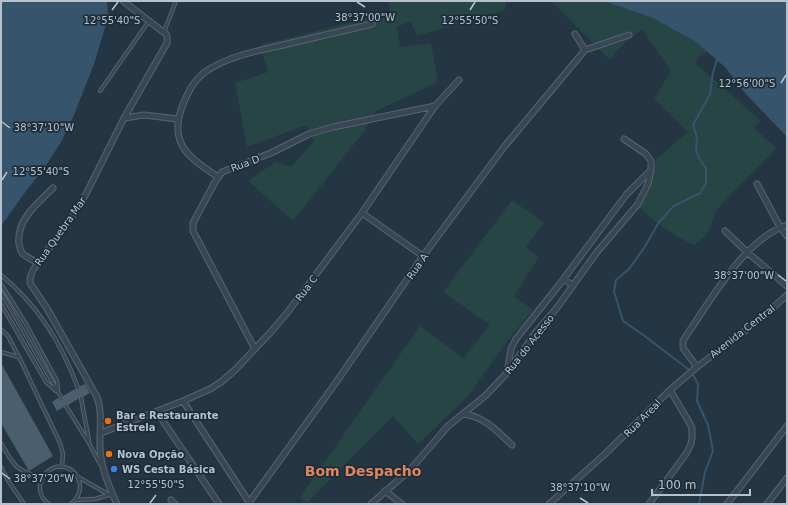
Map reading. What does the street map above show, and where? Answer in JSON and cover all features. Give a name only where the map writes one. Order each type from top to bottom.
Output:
[{"type":"street","points":[[123,1],[164,32]]},
{"type":"street","points":[[218,177],[197,163],[184,150],[179,138],[178,119],[186,95],[198,78],[205,72],[224,62],[246,54],[372,24]]},
{"type":"street","name":"Rua Quebra Mar","points":[[117,504],[111,496],[100,449],[101,411],[95,392],[48,310],[30,283],[31,274],[72,217],[86,194],[124,118],[166,47],[167,36],[164,32]]},
{"type":"street","points":[[575,34],[585,50],[629,35]]},
{"type":"street","name":"Rua A","points":[[249,503],[337,381],[423,256],[504,147],[585,50]]},
{"type":"street","name":"Rua C","points":[[101,433],[184,402],[210,389],[221,382],[255,349],[286,313],[362,213],[436,106],[459,80]]},
{"type":"street","name":"Rua D","points":[[255,349],[192,232],[193,223],[218,177],[227,170],[271,153],[309,134],[333,127],[436,106]]},
{"type":"street","points":[[124,118],[144,115],[178,119]]},
{"type":"street","name":"Rua do Acesso","points":[[372,504],[410,470],[443,432],[485,396],[507,373],[535,333],[574,286],[597,252],[638,204],[648,184],[652,170],[650,158],[624,139]]},
{"type":"street","points":[[507,373],[510,352],[514,343],[564,279],[626,195],[652,170]]},
{"type":"street","points":[[757,184],[780,227],[787,236]]},
{"type":"street","points":[[38,263],[23,254],[18,238],[30,212],[53,188]]},
{"type":"street","points":[[362,213],[423,256]]},
{"type":"street","points":[[697,367],[682,348],[683,341],[732,270],[747,252],[780,227],[787,225]]},
{"type":"street","points":[[725,231],[787,286]]},
{"type":"street","points":[[564,279],[574,286]]},
{"type":"street","name":"Avenida Central","points":[[697,367],[758,321],[787,295]]},
{"type":"street","name":"Rua Areal","points":[[549,504],[588,470],[670,390],[697,367]]},
{"type":"street","points":[[649,504],[686,454],[691,444],[692,428],[670,390]]},
{"type":"street","points":[[184,402],[249,503]]},
{"type":"street","points":[[157,412],[219,504]]},
{"type":"street","points":[[464,414],[482,420],[512,445]]},
{"type":"street","points":[[727,504],[787,426]]},
{"type":"street","points":[[767,504],[787,478]]},
{"type":"street","points":[[385,491],[402,504]]},
{"type":"lane","points":[[164,32],[176,1]]},
{"type":"lane","points":[[100,91],[149,21]]},
{"type":"lane","points":[[1,275],[24,296],[44,320],[67,360],[78,388]]},
{"type":"lane","points":[[1,284],[26,324],[57,381],[58,392]]},
{"type":"lane","points":[[1,292],[61,397]]},
{"type":"lane","points":[[1,304],[46,382],[58,392]]},
{"type":"lane","points":[[1,329],[8,336],[19,357],[62,449],[62,467]]},
{"type":"lane","points":[[1,352],[19,357]]},
{"type":"lane","points":[[81,398],[89,443]]},
{"type":"lane","points":[[66,406],[89,443],[106,475]]},
{"type":"lane","points":[[1,443],[12,462],[19,469],[42,478]]},
{"type":"lane","points":[[1,466],[9,482],[24,504]]},
{"type":"lane","points":[[49,504],[41,493],[40,486],[42,478],[50,469],[62,467],[71,470],[77,477],[111,496]]},
{"type":"lane","points":[[71,504],[75,500],[80,489],[77,477]]},
{"type":"lane","points":[[75,500],[98,499],[111,496]]},
{"type":"green space","points":[[389,1],[506,1],[505,10],[417,36],[410,21],[397,27],[400,47],[431,43],[438,82],[376,111],[363,133],[293,221],[248,181],[275,162],[291,167],[314,141],[306,125],[247,147],[235,83],[268,72],[260,45],[390,13]]},
{"type":"green space","points":[[545,1],[604,1],[663,23],[696,42],[708,51],[701,55],[695,63],[761,121],[754,128],[777,148],[729,196],[716,212],[708,233],[694,245],[666,229],[640,208],[651,184],[656,159],[688,132],[654,99],[671,71],[642,29],[616,51],[610,60],[552,2]]},
{"type":"green space","points":[[512,200],[544,223],[526,247],[539,257],[514,296],[533,310],[513,334],[467,397],[418,444],[393,416],[307,503],[300,497],[420,326],[463,358],[490,325],[443,292]]},
{"type":"water","points":[[1,1],[107,1],[108,14],[94,64],[74,115],[61,142],[45,167],[1,226]]},
{"type":"water","points":[[604,1],[787,1],[787,137],[745,93],[725,67],[696,42],[653,18]]},
{"type":"building","points":[[1,363],[53,456],[29,471],[1,423]]},
{"type":"building","points":[[85,384],[90,393],[83,397],[80,396],[68,405],[65,404],[64,407],[57,411],[52,402],[58,398],[62,400],[63,396],[75,389],[79,390],[80,386]]},
{"type":"waterway","points":[[688,369],[623,321],[614,291],[616,280],[629,269],[644,248],[659,222],[674,206],[700,193],[706,183],[706,168],[696,151],[697,137],[693,125],[710,94],[713,72],[717,60]]},
{"type":"waterway","points":[[693,375],[698,384],[697,401],[708,425],[713,451],[705,472],[699,504]]},
{"type":"place","name":"Bar e Restaurante Estrela","points":[[108,421]]},
{"type":"place","name":"Nova Opção","points":[[109,454]]},
{"type":"place","name":"WS Cesta Básica","points":[[114,469]]},
{"type":"district","name":"Bom Despacho","points":[[363,471]]}]
